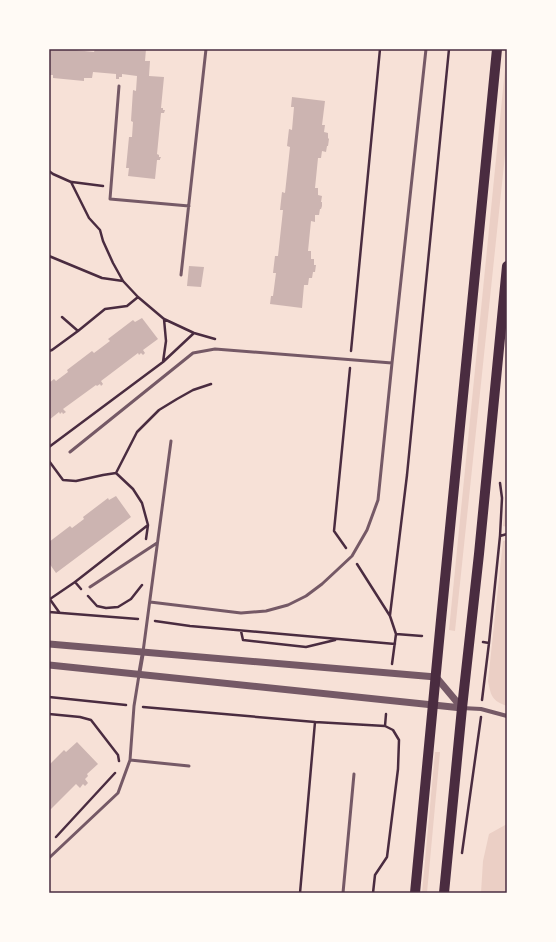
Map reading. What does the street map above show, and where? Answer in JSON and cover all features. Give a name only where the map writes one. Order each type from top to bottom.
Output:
[{"type":"main road","points":[[415,893],[497,49]]},
{"type":"main road","points":[[444,893],[507,266]]},
{"type":"street","points":[[49,644],[436,677],[462,708]]},
{"type":"street","points":[[139,675],[143,652]]},
{"type":"street","points":[[49,665],[482,709],[507,716]]},
{"type":"lane","points":[[181,275],[206,49]]},
{"type":"lane","points":[[150,602],[241,613],[266,611],[288,604],[306,596],[322,584],[352,556],[367,530],[378,500],[426,49]]},
{"type":"lane","points":[[118,86],[110,199],[189,206]]},
{"type":"lane","points":[[70,452],[193,353],[215,349],[392,363]]},
{"type":"lane","points":[[143,652],[171,441]]},
{"type":"lane","points":[[90,587],[158,543]]},
{"type":"lane","points":[[49,858],[118,793],[130,760],[134,706],[139,675]]},
{"type":"lane","points":[[130,760],[189,766]]},
{"type":"lane","points":[[343,893],[354,774]]},
{"type":"path","points":[[380,49],[334,531],[352,556],[390,616],[396,634],[392,667]]},
{"type":"path","points":[[390,616],[407,475],[449,49]]},
{"type":"path","points":[[49,171],[71,182],[111,187]]},
{"type":"path","points":[[71,182],[89,218],[100,230],[103,241],[123,281],[138,297],[164,319],[194,333],[216,339]]},
{"type":"path","points":[[49,256],[102,278],[123,281]]},
{"type":"path","points":[[49,351],[78,331],[105,309],[127,306],[138,297]]},
{"type":"path","points":[[62,318],[78,331]]},
{"type":"path","points":[[163,362],[166,341],[164,319]]},
{"type":"path","points":[[49,447],[163,362],[194,333]]},
{"type":"path","points":[[116,473],[137,432],[159,410],[193,390],[211,384]]},
{"type":"path","points":[[49,461],[63,480],[76,481],[116,473]]},
{"type":"path","points":[[59,613],[50,598],[75,582],[148,525],[142,503],[133,489],[116,473]]},
{"type":"path","points":[[462,855],[482,709],[500,536],[502,498]]},
{"type":"path","points":[[500,536],[507,534]]},
{"type":"path","points":[[75,582],[97,606],[106,608],[118,607],[131,599],[142,585]]},
{"type":"path","points":[[49,612],[394,644]]},
{"type":"path","points":[[241,630],[243,640],[306,647],[337,639]]},
{"type":"path","points":[[396,634],[422,636]]},
{"type":"path","points":[[484,642],[489,643]]},
{"type":"path","points":[[49,697],[315,722],[385,726],[393,730],[399,740],[398,769],[387,857],[374,875],[373,893]]},
{"type":"path","points":[[49,714],[80,717],[91,720],[118,755],[120,768],[54,839]]},
{"type":"path","points":[[385,726],[386,714]]},
{"type":"path","points":[[300,893],[315,722]]},
{"type":"path","points":[[399,740],[404,742]]},
{"type":"path","points":[[472,747],[477,748]]},
{"type":"shaded area","points":[[507,49],[507,136],[455,631],[449,630]]},
{"type":"shaded area","points":[[507,448],[507,527],[503,526],[506,496],[505,464]]},
{"type":"shaded area","points":[[507,540],[507,706],[495,700],[490,691],[488,681],[503,541]]},
{"type":"shaded area","points":[[435,752],[440,752],[427,893],[422,893]]},
{"type":"shaded area","points":[[507,824],[507,893],[481,893],[483,861],[489,834]]},
{"type":"building","points":[[49,49],[76,49],[75,50],[94,52],[95,49],[146,49],[145,61],[150,61],[149,76],[164,77],[161,108],[165,110],[164,113],[161,113],[157,154],[161,157],[160,160],[157,160],[155,179],[128,176],[129,168],[126,168],[129,137],[132,137],[133,122],[131,121],[133,90],[136,91],[137,76],[122,74],[122,77],[116,79],[116,74],[93,72],[92,78],[84,78],[84,81],[53,78],[53,75],[49,75]]},
{"type":"building","points":[[292,97],[325,101],[322,125],[325,125],[324,132],[328,133],[329,139],[326,152],[322,151],[321,158],[318,158],[315,188],[318,188],[318,195],[322,196],[322,206],[319,215],[315,215],[315,222],[311,221],[308,251],[311,251],[311,259],[314,259],[314,265],[316,265],[312,278],[309,278],[308,285],[304,285],[302,308],[270,304],[271,296],[273,296],[276,273],[273,273],[275,256],[278,256],[283,210],[280,210],[282,192],[285,193],[290,147],[287,146],[289,129],[292,130],[294,107],[291,107]]},
{"type":"building","points":[[189,266],[204,267],[201,287],[187,286]]},
{"type":"building","points":[[142,318],[158,339],[143,350],[145,353],[143,355],[141,353],[139,355],[138,353],[101,381],[103,384],[101,386],[100,384],[97,386],[96,385],[63,409],[66,412],[63,414],[62,412],[60,414],[59,412],[49,420],[49,383],[54,379],[56,381],[68,372],[67,370],[92,351],[94,353],[110,341],[108,339],[133,320],[135,322]]},
{"type":"building","points":[[116,496],[131,517],[56,573],[49,563],[49,542],[70,526],[72,528],[84,519],[83,517],[108,498],[109,500]]},
{"type":"building","points":[[77,742],[98,764],[87,774],[88,776],[85,779],[88,783],[85,786],[83,784],[80,788],[76,784],[49,811],[49,765],[64,750],[66,752]]}]
